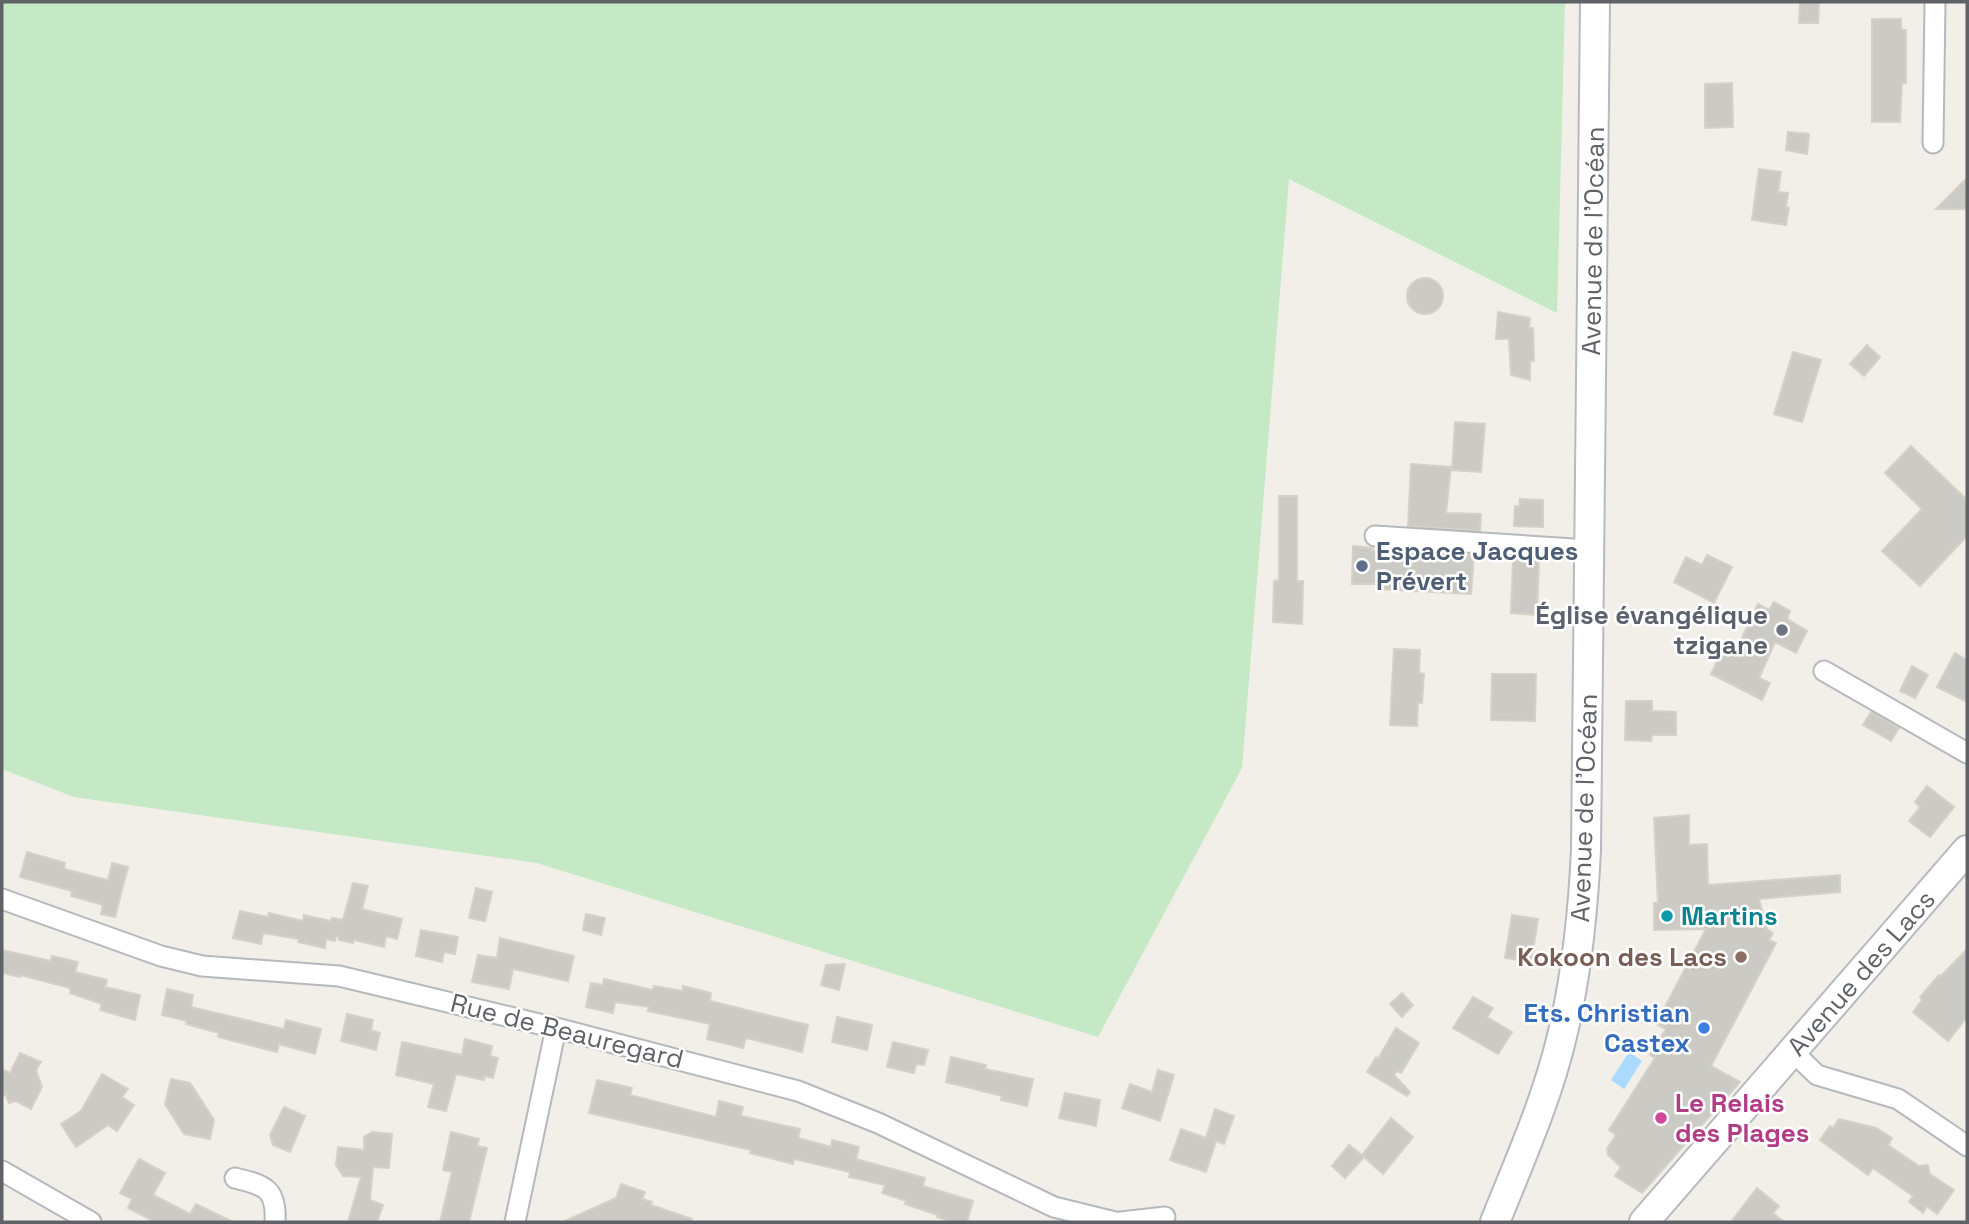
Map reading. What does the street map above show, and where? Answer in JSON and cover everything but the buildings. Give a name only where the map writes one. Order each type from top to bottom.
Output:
[{"type":"main road","name":"Avenue de l'Océan","points":[[1495,1222],[1539,1109],[1562,1038],[1574,981],[1582,915],[1586,850],[1595,2]]},
{"type":"main road","name":"Avenue des Lacs","points":[[1644,1222],[1967,850]]},
{"type":"street","points":[[1933,143],[1935,2]]},
{"type":"street","points":[[1375,536],[1589,550]]},
{"type":"street","points":[[1824,671],[1967,752]]},
{"type":"street","name":"Rue de Beauregard","points":[[2,899],[161,956],[202,966],[339,976],[556,1028],[798,1091],[878,1123],[1054,1207],[1115,1222]]},
{"type":"street","points":[[516,1222],[556,1028]]},
{"type":"street","points":[[1793,1052],[1817,1074],[1899,1099],[1967,1146]]},
{"type":"street","points":[[2,1171],[91,1222]]},
{"type":"street","points":[[235,1178],[262,1185],[276,1204],[275,1222]]},
{"type":"street","points":[[1121,1222],[1165,1217]]},
{"type":"green space","points":[[2,2],[1565,2],[1557,313],[1289,179],[1242,768],[1098,1037],[537,863],[74,797],[2,769]]},
{"type":"water","points":[[1629,1052],[1642,1061],[1624,1089],[1611,1080]]},
{"type":"place","name":"Espace Jacques Prévert","points":[[1362,566]]},
{"type":"place","name":"Église évangélique tzigane","points":[[1782,630]]},
{"type":"place","name":"Martins","points":[[1667,916]]},
{"type":"place","name":"Kokoon des Lacs","points":[[1741,957]]},
{"type":"place","name":"Ets. Christian Castex","points":[[1704,1028]]},
{"type":"place","name":"Le Relais des Plages","points":[[1661,1118]]}]
